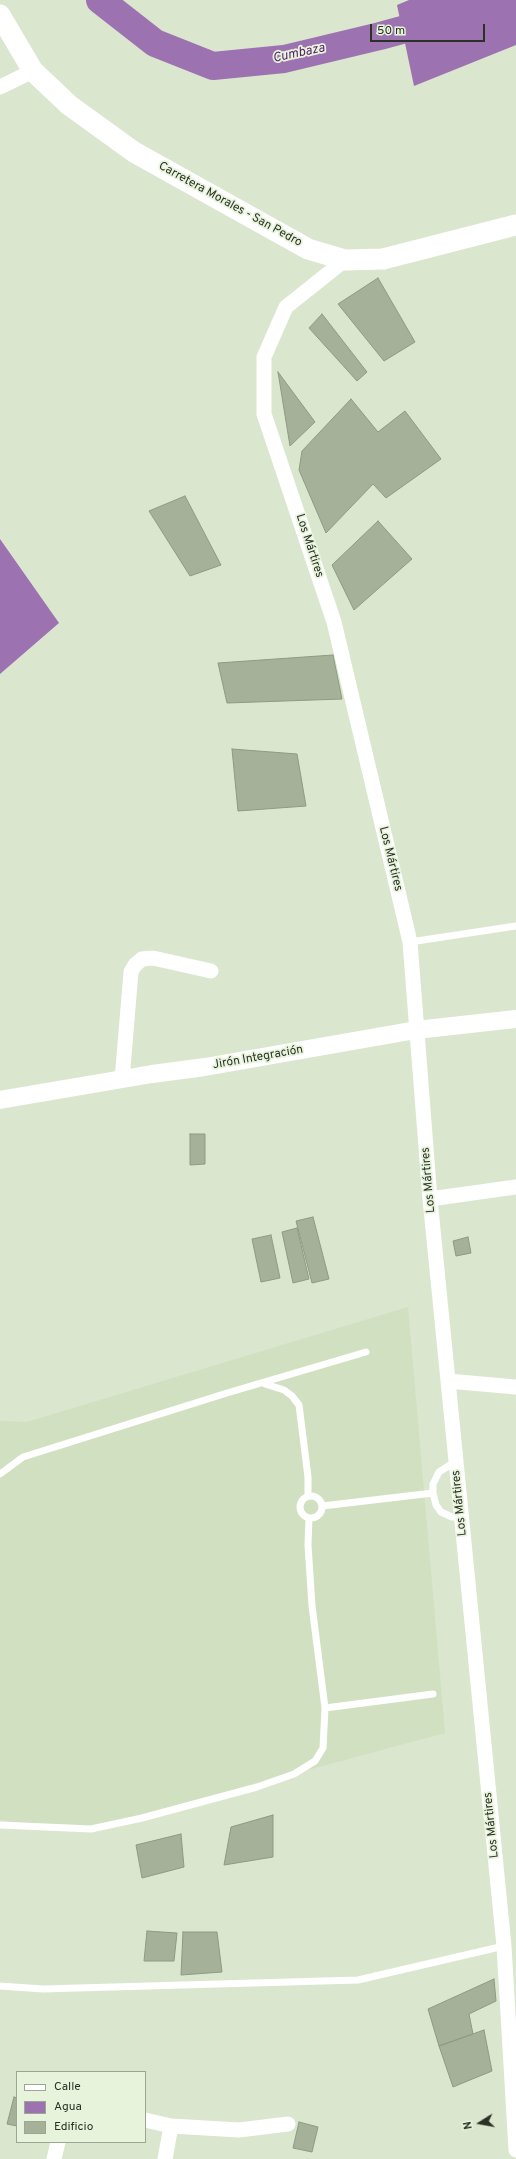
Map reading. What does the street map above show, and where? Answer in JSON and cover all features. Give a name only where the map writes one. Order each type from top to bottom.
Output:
[{"type":"main road","name":"Carretera Morales - San Pedro","points":[[0,15],[33,71],[68,105],[134,152],[308,249],[345,260],[382,259],[516,225]]},
{"type":"street","points":[[0,87],[33,71]]},
{"type":"street","name":"Los Mártires","points":[[345,260],[286,307],[264,357],[264,414],[334,622],[410,942],[430,1199],[504,1946],[516,2150]]},
{"type":"street","points":[[122,1080],[131,972],[135,965],[142,959],[153,958],[211,971]]},
{"type":"street","name":"Jirón Integración","points":[[0,1100],[205,1067],[416,1030],[516,1018]]},
{"type":"street","points":[[430,1199],[516,1187]]},
{"type":"street","points":[[448,1381],[516,1387]]},
{"type":"street","points":[[146,2120],[171,2126],[239,2130],[288,2124]]},
{"type":"street","points":[[165,2159],[171,2126]]},
{"type":"street","points":[[54,2159],[58,2143]]},
{"type":"lane","points":[[410,942],[516,926]]},
{"type":"lane","points":[[0,1474],[23,1457],[366,1352]]},
{"type":"lane","points":[[262,1383],[284,1390],[299,1405],[308,1477],[308,1496]]},
{"type":"lane","points":[[456,1465],[444,1468],[439,1472],[433,1484],[433,1493],[436,1505],[441,1512],[452,1517],[461,1518]]},
{"type":"lane","points":[[322,1506],[433,1493]]},
{"type":"lane","points":[[309,1518],[301,1512],[300,1507],[304,1498],[308,1496],[317,1498],[322,1506]]},
{"type":"lane","points":[[309,1518],[318,1515],[322,1506]]},
{"type":"lane","points":[[0,1826],[92,1829],[142,1818],[294,1774],[309,1767],[320,1755],[324,1740],[325,1708],[312,1606],[308,1545],[309,1518]]},
{"type":"lane","points":[[325,1708],[433,1694]]},
{"type":"lane","points":[[0,1986],[42,1989],[358,1980],[504,1946]]},
{"type":"shaded area","points":[[408,1307],[445,1733],[77,1832],[0,1820],[0,1421],[27,1422]]},
{"type":"water","points":[[409,0],[516,0],[516,45],[414,86],[397,5]]},
{"type":"water","points":[[0,539],[59,623],[0,674]]},
{"type":"building","points":[[378,278],[415,342],[384,361],[338,304]]},
{"type":"building","points":[[322,314],[367,372],[357,381],[309,328]]},
{"type":"building","points":[[278,372],[315,422],[290,446]]},
{"type":"building","points":[[351,399],[378,432],[405,411],[441,459],[386,498],[373,484],[326,533],[299,470],[302,451]]},
{"type":"building","points":[[185,496],[221,565],[190,576],[149,511]]},
{"type":"building","points":[[378,521],[412,559],[354,610],[332,565]]},
{"type":"building","points":[[333,655],[342,699],[227,703],[218,663]]},
{"type":"building","points":[[232,749],[297,754],[306,806],[238,811]]},
{"type":"building","points":[[190,1134],[205,1134],[205,1164],[190,1165]]},
{"type":"building","points":[[313,1217],[329,1279],[312,1283],[296,1221]]},
{"type":"building","points":[[297,1228],[309,1279],[293,1283],[282,1232]]},
{"type":"building","points":[[271,1235],[280,1278],[261,1282],[252,1239]]},
{"type":"building","points":[[468,1237],[471,1253],[456,1256],[453,1241]]},
{"type":"building","points":[[273,1815],[273,1857],[224,1865],[231,1827]]},
{"type":"building","points":[[181,1834],[184,1867],[142,1878],[136,1845]]},
{"type":"building","points":[[147,1931],[177,1933],[174,1961],[144,1961]]},
{"type":"building","points":[[183,1932],[217,1932],[222,1972],[181,1975]]},
{"type":"building","points":[[494,1979],[496,2001],[469,2014],[473,2034],[439,2046],[428,2009]]},
{"type":"building","points":[[484,2030],[492,2071],[453,2087],[439,2046]]},
{"type":"building","points":[[14,2097],[16,2098],[16,2126],[7,2124]]},
{"type":"building","points":[[299,2122],[318,2127],[312,2152],[293,2148]]},
{"type":"waterway","name":"Cumbaza","points":[[100,0],[155,43],[213,66],[284,59],[380,36],[512,0]]}]
